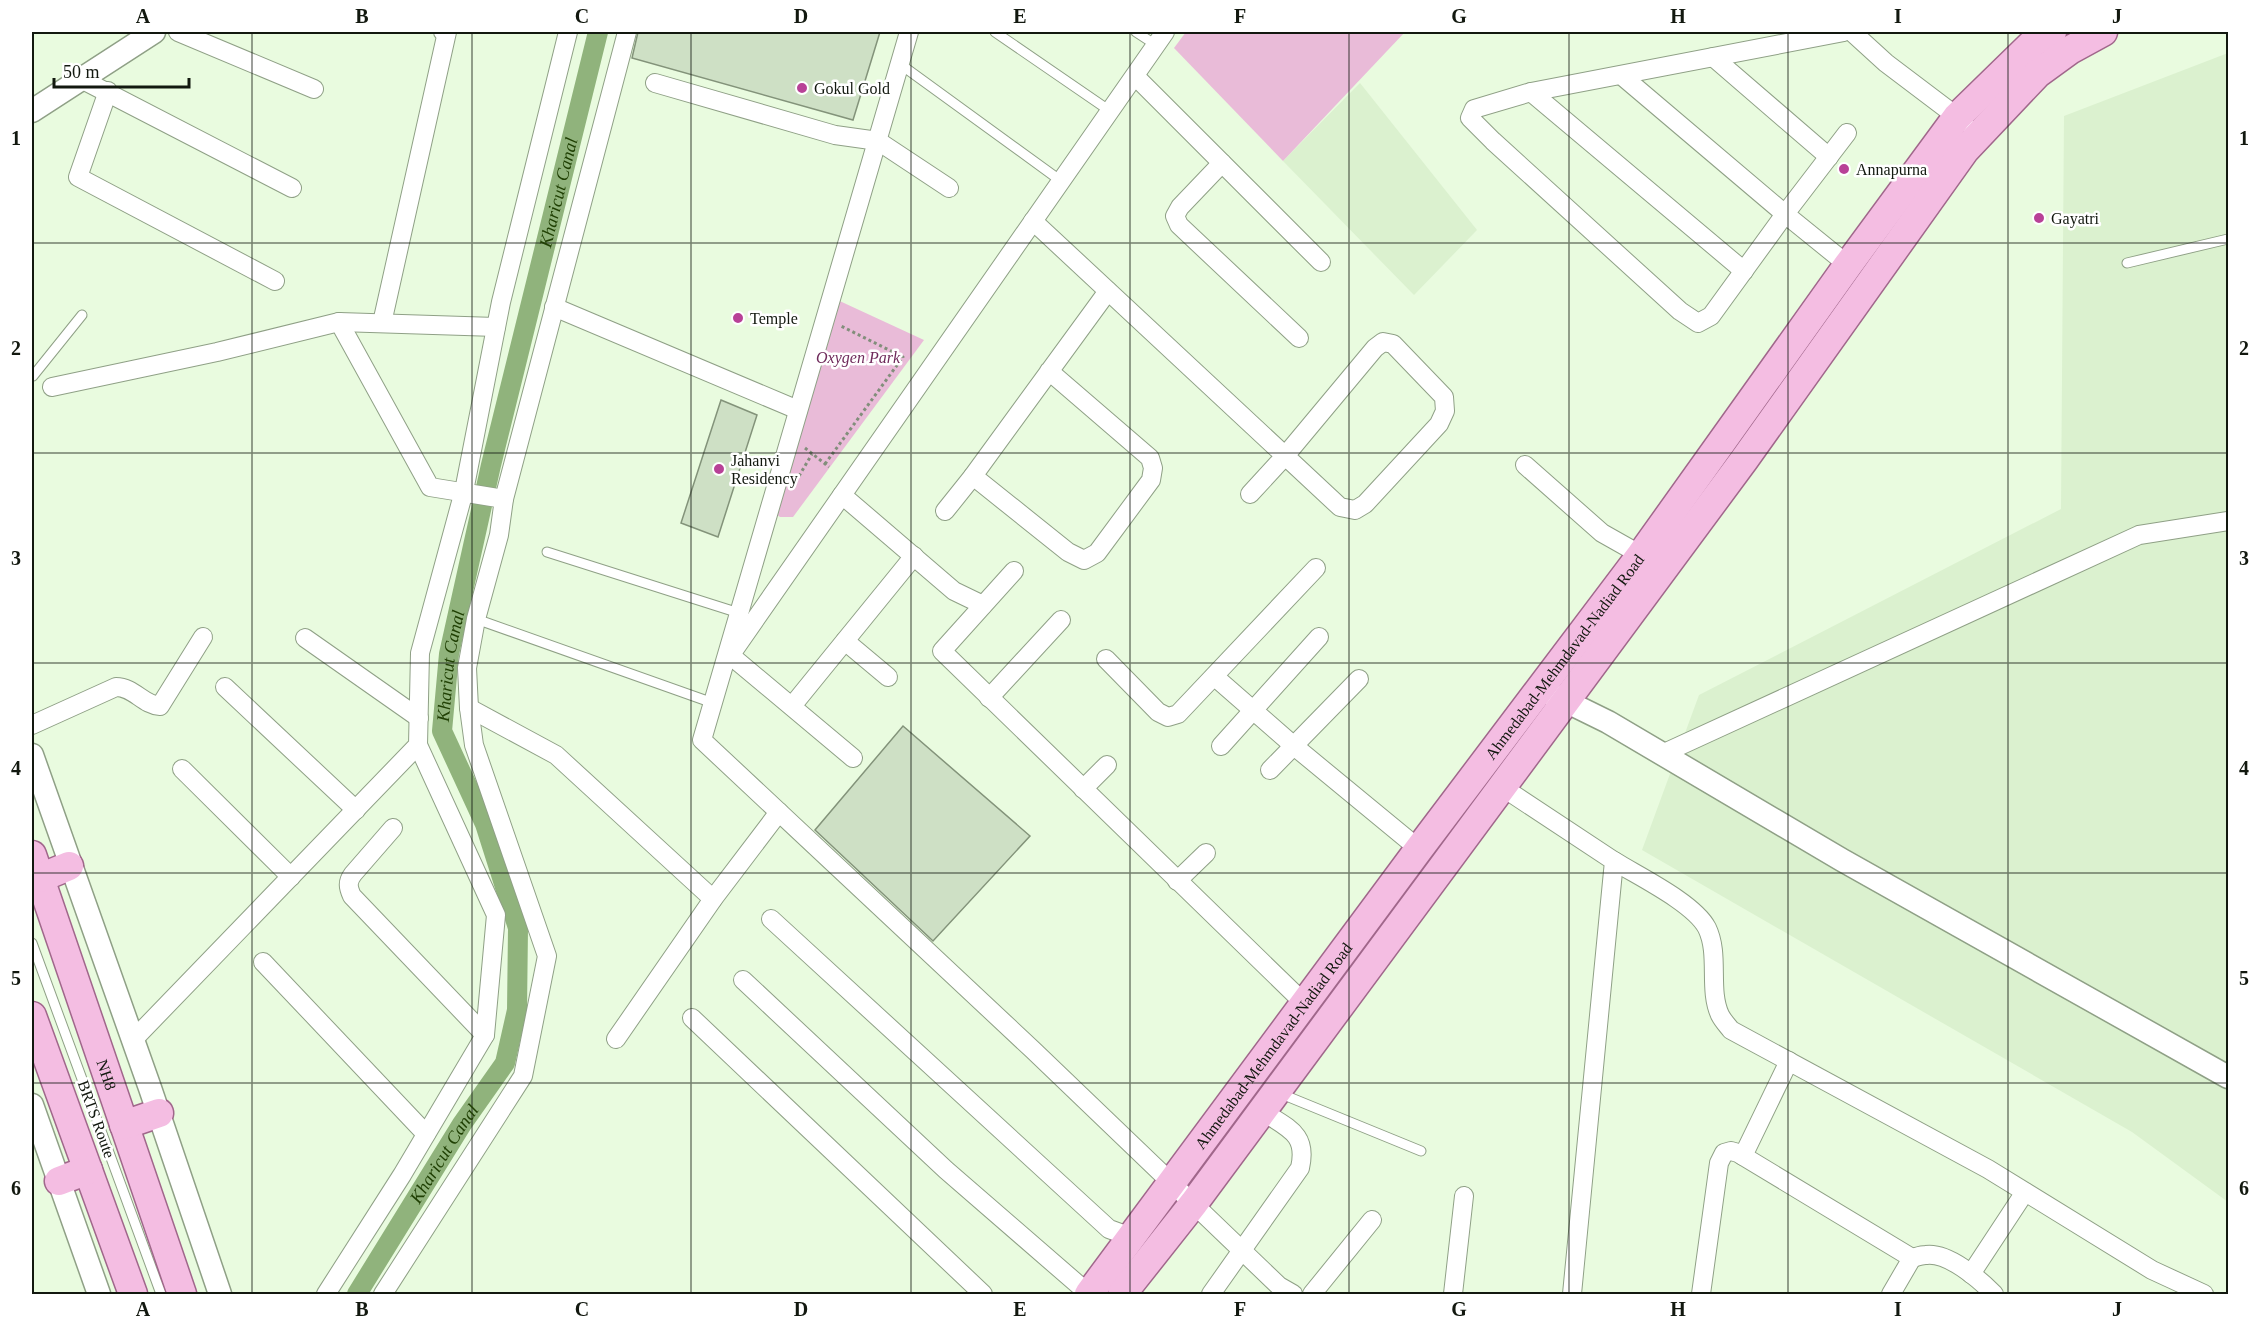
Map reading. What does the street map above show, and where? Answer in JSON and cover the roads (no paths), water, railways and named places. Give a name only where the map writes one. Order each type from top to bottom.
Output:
[{"type":"main road","name":"Ahmedabad-Mehmdavad-Nadiad Road","points":[[1089,1294],[1419,849],[1553,695],[1641,555],[1848,265],[1957,117],[2034,42],[2052,32]]},
{"type":"main road","points":[[1122,1294],[1194,1203],[1502,787],[1553,695],[1737,470],[1965,150],[2037,74],[2070,50],[2103,32]]},
{"type":"main road","points":[[36,866],[69,866]]},
{"type":"main road","name":"NH8","points":[[36,866],[182,1294]]},
{"type":"main road","points":[[32,1016],[133,1294]]},
{"type":"main road","points":[[124,1125],[159,1113]]},
{"type":"main road","points":[[59,1181],[88,1170]]},
{"type":"street","points":[[32,111],[154,32]]},
{"type":"street","points":[[178,32],[314,89]]},
{"type":"street","points":[[382,323],[447,32],[443,32]]},
{"type":"street","points":[[326,1294],[485,1035],[496,915],[418,745],[420,653],[464,491],[496,327],[568,32]]},
{"type":"street","points":[[383,1294],[523,1076],[547,956],[474,745],[467,668],[476,619],[499,535],[504,499],[627,32]]},
{"type":"street","points":[[909,32],[702,740],[1173,1183],[1279,1286],[1293,1294]]},
{"type":"street","points":[[1844,32],[1531,92],[1474,109],[1470,117],[1492,141],[1680,311],[1698,323],[1711,316],[1847,133]]},
{"type":"street","points":[[1851,32],[1886,63],[1979,134]]},
{"type":"street","points":[[727,659],[1160,38]]},
{"type":"street","points":[[1713,57],[1829,157]]},
{"type":"street","points":[[1620,75],[1848,265]]},
{"type":"street","points":[[1135,76],[1321,262]]},
{"type":"street","points":[[81,79],[292,188]]},
{"type":"street","points":[[655,83],[835,135],[878,141],[949,188]]},
{"type":"street","points":[[108,91],[78,177],[275,281]]},
{"type":"street","points":[[1531,92],[1744,271]]},
{"type":"street","points":[[1222,162],[1180,207],[1176,216],[1179,225],[1299,338]]},
{"type":"street","points":[[1033,221],[1285,456],[1340,507],[1355,510],[1365,504],[1439,424],[1445,411],[1444,397],[1393,344],[1383,342],[1375,348],[1285,456],[1250,494]]},
{"type":"street","points":[[945,511],[1108,291]]},
{"type":"street","points":[[554,307],[798,410]]},
{"type":"street","points":[[339,322],[430,487],[504,499]]},
{"type":"street","points":[[52,387],[217,352],[339,322],[496,327]]},
{"type":"street","points":[[973,476],[1068,552],[1084,560],[1097,554],[1151,480],[1153,468],[1150,458],[1049,371]]},
{"type":"street","points":[[1525,465],[1602,533],[1641,555]]},
{"type":"street","points":[[842,495],[954,591],[983,605]]},
{"type":"street","points":[[1662,754],[2139,535],[2229,521]]},
{"type":"street","points":[[792,706],[914,556]]},
{"type":"street","points":[[1106,659],[1158,712],[1168,717],[1178,714],[1316,568]]},
{"type":"street","points":[[1014,571],[942,651],[1304,1003]]},
{"type":"street","points":[[989,698],[1061,620]]},
{"type":"street","points":[[32,725],[116,687],[126,687],[151,705],[160,706],[203,637]]},
{"type":"street","points":[[1221,746],[1319,637]]},
{"type":"street","points":[[305,638],[419,718]]},
{"type":"street","points":[[845,641],[888,677]]},
{"type":"street","points":[[727,659],[792,706],[854,758]]},
{"type":"street","points":[[1215,677],[1294,746],[1419,849]]},
{"type":"street","points":[[1270,770],[1359,679]]},
{"type":"street","points":[[225,687],[356,810]]},
{"type":"street","points":[[1553,695],[1608,722],[1842,860],[2229,1077]]},
{"type":"street","points":[[469,708],[556,755],[713,898]]},
{"type":"street","points":[[133,1040],[418,745]]},
{"type":"street","points":[[32,755],[69,866],[159,1113],[220,1294]]},
{"type":"street","points":[[1083,789],[1107,765]]},
{"type":"street","points":[[182,770],[291,877]]},
{"type":"street","points":[[1502,787],[1693,910],[1707,929],[1713,957],[1716,1000],[1720,1016],[1731,1030],[1988,1169],[2152,1270],[2204,1294]]},
{"type":"street","points":[[616,1039],[713,898],[779,812]]},
{"type":"street","points":[[393,828],[348,880],[348,889],[352,896],[485,1035]]},
{"type":"street","points":[[1178,881],[1206,853]]},
{"type":"street","points":[[1572,1294],[1614,861]]},
{"type":"street","points":[[771,919],[1109,1229],[1131,1237]]},
{"type":"street","points":[[263,962],[426,1134]]},
{"type":"street","points":[[743,980],[946,1170],[1089,1294]]},
{"type":"street","points":[[692,1018],[983,1294]]},
{"type":"street","points":[[1743,1156],[1789,1061]]},
{"type":"street","points":[[1210,1294],[1300,1168],[1304,1152],[1296,1134],[1269,1102]]},
{"type":"street","points":[[32,1105],[99,1294]]},
{"type":"street","points":[[1701,1294],[1719,1163],[1724,1153],[1731,1151],[1743,1156],[1912,1258],[1928,1254],[1954,1262],[1994,1294]]},
{"type":"street","points":[[1971,1274],[2025,1192]]},
{"type":"street","points":[[1453,1294],[1464,1196]]},
{"type":"street","points":[[1312,1294],[1372,1220]]},
{"type":"street","points":[[1891,1294],[1912,1258]]},
{"type":"lane","points":[[995,32],[1110,111]]},
{"type":"lane","points":[[1136,32],[1160,38]]},
{"type":"lane","points":[[900,64],[1061,182]]},
{"type":"lane","points":[[2127,263],[2229,239]]},
{"type":"lane","points":[[32,375],[82,315]]},
{"type":"lane","points":[[548,552],[739,613]]},
{"type":"lane","points":[[476,619],[713,703]]},
{"type":"lane","name":"BRTS Route","points":[[32,943],[161,1294]]},
{"type":"lane","points":[[1269,1102],[1421,1151]]},
{"type":"waterway","name":"Kharicut Canal","points":[[357,1294],[462,1124],[505,1063],[517,1010],[518,928],[485,824],[442,731],[449,654],[491,465],[598,32]]},
{"type":"place","name":"Gokul Gold","points":[[802,88]]},
{"type":"place","name":"Annapurna","points":[[1844,169]]},
{"type":"place","name":"Gayatri","points":[[2039,218]]},
{"type":"place","name":"Temple","points":[[738,318]]},
{"type":"place","name":"Jahanvi Residency","points":[[719,469]]},
{"type":"park label","name":"Oxygen Park","points":[[858,357]]}]
